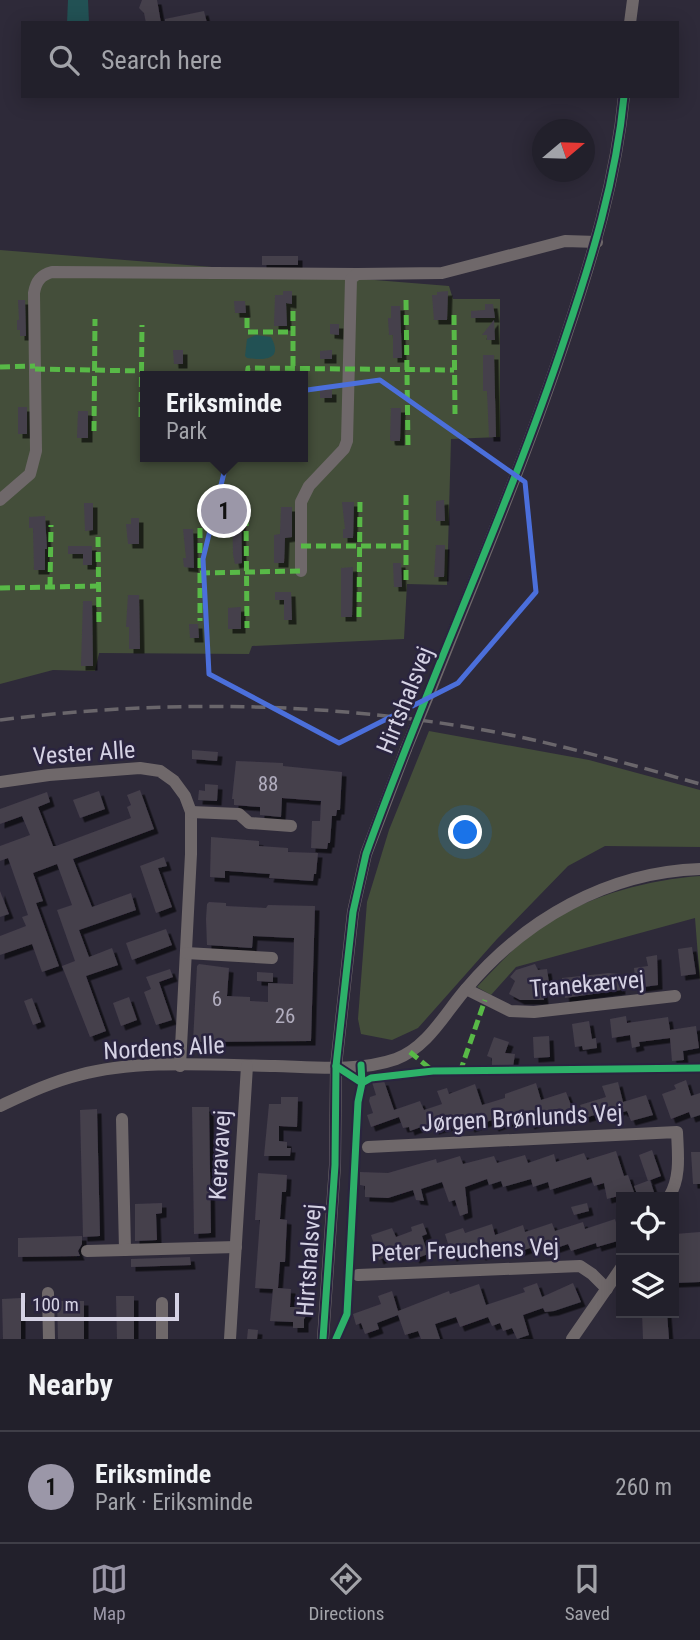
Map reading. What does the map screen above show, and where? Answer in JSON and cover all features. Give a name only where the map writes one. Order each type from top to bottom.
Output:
[{"type":"street","points":[[630,21],[633,0]]},
{"type":"street","name":"Hirtshalsvej","points":[[323,1339],[335,1165],[336,1066],[353,912],[366,853],[540,415],[597,242],[612,183],[624,98]]},
{"type":"street","points":[[0,500],[30,474],[36,451],[34,293],[39,279],[44,275],[52,272],[442,273],[565,241],[597,242]]},
{"type":"street","points":[[301,571],[301,502],[309,486],[344,449],[347,441],[349,285],[357,274]]},
{"type":"street","name":"Vester Alle","points":[[0,782],[127,769],[160,771],[174,781],[186,796],[191,812]]},
{"type":"street","points":[[180,1066],[191,812],[239,814],[249,823],[291,826]]},
{"type":"street","name":"Nordens Alle","points":[[0,1106],[80,1074],[128,1067],[376,1064],[410,1052],[424,1042],[466,989],[508,945],[568,905],[631,880],[672,871],[700,869]]},
{"type":"street","points":[[186,953],[272,958]]},
{"type":"street","name":"Tranekærvej","points":[[466,989],[510,1011],[534,1012],[675,996]]},
{"type":"street","name":"Keravavej","points":[[230,1339],[247,1066]]},
{"type":"street","points":[[122,1119],[125,1250]]},
{"type":"street","name":"Jørgen Brønlunds Vej","points":[[368,1147],[677,1132],[678,1167],[673,1192]]},
{"type":"street","points":[[87,1251],[236,1247]]},
{"type":"street","name":"Peter Freuchens Vej","points":[[358,1275],[580,1266],[592,1273],[607,1289]]},
{"type":"street","points":[[572,1339],[616,1276]]},
{"type":"street","points":[[48,1293],[49,1339]]},
{"type":"street","points":[[162,1303],[162,1339]]},
{"type":"highlighted area","points":[[380,380],[525,482],[536,592],[458,683],[339,743],[209,674],[203,559],[242,399]]},
{"type":"shaded area","points":[[68,0],[88,0],[89,21],[67,21]]},
{"type":"shaded area","points":[[0,250],[449,286],[453,299],[500,299],[500,437],[451,439],[447,585],[407,584],[404,639],[252,646],[249,654],[99,653],[95,671],[53,670],[0,684]]},
{"type":"shaded area","points":[[256,335],[271,337],[275,351],[273,355],[265,359],[245,356],[247,339]]},
{"type":"shaded area","points":[[429,731],[589,760],[700,790],[700,847],[605,846],[568,866],[497,939],[418,1028],[392,1040],[361,1034],[358,1019],[367,902],[389,830]]},
{"type":"shaded area","points":[[700,876],[700,982],[695,918],[516,967],[491,995],[477,987],[530,935],[567,911],[622,890]]},
{"type":"building","points":[[142,0],[157,0],[161,21],[146,21],[144,13],[139,8]]},
{"type":"building","points":[[204,11],[206,21],[165,21]]},
{"type":"building","points":[[262,256],[298,256],[298,265],[262,265]]},
{"type":"building","points":[[283,291],[292,291],[292,304],[286,303],[287,326],[274,326],[275,295],[283,295]]},
{"type":"building","points":[[448,291],[447,320],[434,320],[432,295]]},
{"type":"building","points":[[18,300],[25,300],[26,336],[20,336],[20,330],[17,330]]},
{"type":"building","points":[[234,301],[245,301],[246,313],[235,313]]},
{"type":"building","points":[[485,304],[493,304],[495,318],[471,318],[471,311],[485,310]]},
{"type":"building","points":[[391,306],[400,306],[402,358],[393,358],[393,335],[389,335],[388,318],[391,318]]},
{"type":"building","points":[[494,320],[495,340],[487,340],[487,335],[482,335]]},
{"type":"building","points":[[330,324],[339,324],[339,335],[330,334]]},
{"type":"building","points":[[173,350],[183,350],[183,364],[174,364]]},
{"type":"building","points":[[332,350],[332,359],[320,359],[320,351]]},
{"type":"building","points":[[483,355],[494,355],[496,437],[489,437],[487,391],[483,391]]},
{"type":"building","points":[[320,390],[332,390],[332,398],[320,398]]},
{"type":"building","points":[[18,407],[27,407],[27,434],[18,434]]},
{"type":"building","points":[[391,408],[401,408],[400,441],[390,439]]},
{"type":"building","points":[[78,411],[88,411],[88,438],[77,438]]},
{"type":"building","points":[[444,500],[445,521],[436,521],[436,501]]},
{"type":"building","points":[[232,502],[246,502],[246,510],[241,510],[242,563],[235,564],[233,554]]},
{"type":"building","points":[[342,502],[354,502],[353,538],[343,538],[345,529]]},
{"type":"building","points":[[84,503],[93,503],[93,530],[85,531]]},
{"type":"building","points":[[281,507],[292,507],[292,537],[285,538],[284,563],[274,563],[274,535],[280,534]]},
{"type":"building","points":[[45,516],[45,570],[34,570],[33,528],[29,528],[29,517]]},
{"type":"building","points":[[131,518],[139,518],[139,544],[128,544],[126,524],[131,524]]},
{"type":"building","points":[[183,529],[193,529],[194,568],[184,567],[183,558],[186,558]]},
{"type":"building","points":[[436,545],[445,545],[444,577],[434,577]]},
{"type":"building","points":[[68,546],[92,546],[92,565],[83,565],[83,554],[68,554]]},
{"type":"building","points":[[393,563],[401,563],[402,587],[394,587]]},
{"type":"building","points":[[353,567],[352,617],[341,617],[341,568]]},
{"type":"building","points":[[275,592],[291,592],[292,620],[284,620],[284,600],[275,600]]},
{"type":"building","points":[[128,595],[139,595],[140,649],[129,649],[129,627],[126,627]]},
{"type":"building","points":[[83,601],[92,601],[93,666],[81,666]]},
{"type":"building","points":[[241,607],[241,629],[228,629],[228,608]]},
{"type":"building","points":[[189,624],[198,624],[199,638],[190,638]]},
{"type":"building","points":[[192,750],[218,752],[217,761],[192,759]]},
{"type":"building","points":[[236,761],[283,763],[283,766],[342,772],[340,810],[337,810],[336,816],[332,816],[327,849],[311,848],[312,821],[320,821],[321,801],[282,798],[281,817],[260,815],[260,807],[234,805],[232,799]]},
{"type":"building","points":[[205,784],[218,785],[217,801],[198,800],[199,790],[205,791]]},
{"type":"building","points":[[140,790],[154,829],[73,859],[92,907],[131,893],[136,910],[79,930],[89,957],[112,948],[118,965],[86,976],[106,1031],[90,1037],[62,966],[75,961],[57,910],[72,905],[57,864],[33,873],[43,901],[36,903],[59,966],[42,972],[32,944],[0,955],[0,936],[26,926],[22,917],[28,915],[8,858],[0,861],[0,846],[30,835],[22,816],[0,824],[0,809],[47,792],[50,802],[38,807],[53,846],[56,846],[131,818],[127,807],[131,805],[127,795]]},
{"type":"building","points":[[99,791],[105,809],[80,818],[73,800]]},
{"type":"building","points":[[211,837],[259,841],[259,846],[288,848],[288,852],[318,853],[316,874],[313,881],[269,878],[270,874],[228,871],[225,871],[225,878],[210,877]]},
{"type":"building","points":[[164,857],[167,866],[158,868],[172,907],[156,913],[140,866]]},
{"type":"building","points":[[0,891],[9,914],[0,917]]},
{"type":"building","points":[[209,902],[226,903],[226,906],[266,908],[268,905],[315,906],[311,1041],[193,1042],[199,964],[229,968],[227,996],[250,997],[250,1001],[268,1002],[268,983],[293,984],[294,938],[253,936],[252,948],[207,945],[206,919]]},
{"type":"building","points":[[166,929],[172,945],[132,960],[126,943]]},
{"type":"building","points":[[692,947],[696,974],[681,976],[678,949]]},
{"type":"building","points":[[657,955],[658,985],[636,988],[634,968],[648,966],[646,957]]},
{"type":"building","points":[[535,964],[538,970],[547,969],[549,983],[542,984],[544,1000],[520,1000],[509,994],[515,981],[510,977],[516,970]]},
{"type":"building","points":[[170,969],[173,977],[159,982],[172,1020],[156,1025],[144,992],[151,989],[146,977]]},
{"type":"building","points":[[257,972],[273,973],[273,982],[257,981]]},
{"type":"building","points":[[619,974],[621,990],[565,998],[562,978]]},
{"type":"building","points":[[129,997],[137,1020],[121,1026],[113,1003]]},
{"type":"building","points":[[32,998],[41,1022],[33,1025],[24,1001]]},
{"type":"building","points":[[626,1016],[627,1023],[668,1017],[670,1030],[696,1026],[699,1048],[683,1051],[684,1060],[672,1061],[670,1038],[639,1042],[640,1046],[632,1048],[630,1035],[612,1038],[610,1019]]},
{"type":"building","points":[[589,1021],[592,1039],[596,1038],[597,1048],[583,1050],[582,1046],[575,1047],[572,1024]]},
{"type":"building","points":[[549,1036],[550,1057],[534,1058],[533,1037]]},
{"type":"building","points":[[494,1037],[509,1042],[505,1053],[515,1054],[513,1067],[492,1065],[492,1058],[487,1056]]},
{"type":"building","points":[[686,1080],[691,1096],[700,1093],[700,1115],[691,1118],[689,1112],[671,1119],[662,1094],[676,1089],[674,1085]]},
{"type":"building","points":[[384,1081],[394,1110],[420,1101],[424,1110],[442,1104],[437,1091],[447,1088],[449,1094],[475,1084],[482,1105],[505,1098],[505,1094],[536,1083],[541,1100],[566,1092],[575,1115],[558,1121],[556,1116],[530,1125],[527,1116],[494,1127],[492,1120],[470,1128],[467,1121],[434,1130],[432,1123],[410,1131],[409,1127],[403,1128],[399,1117],[371,1127],[367,1115],[373,1113],[369,1101],[370,1097],[376,1095],[372,1082]]},
{"type":"building","points":[[618,1082],[623,1102],[646,1095],[653,1115],[631,1121],[627,1111],[622,1110],[602,1117],[601,1113],[585,1118],[580,1105],[606,1097],[602,1086]]},
{"type":"building","points":[[281,1097],[298,1097],[297,1127],[279,1126],[279,1141],[287,1142],[287,1148],[291,1148],[290,1156],[264,1156],[269,1104],[281,1104]]},
{"type":"building","points":[[192,1107],[209,1107],[211,1233],[194,1234]]},
{"type":"building","points":[[97,1109],[100,1236],[83,1237],[80,1110]]},
{"type":"building","points":[[652,1150],[661,1176],[648,1181],[639,1155]]},
{"type":"building","points":[[616,1151],[624,1176],[628,1175],[634,1192],[616,1192],[616,1197],[607,1199],[604,1183],[594,1186],[591,1177],[550,1190],[548,1182],[533,1187],[531,1179],[503,1187],[501,1181],[489,1185],[487,1179],[465,1187],[468,1213],[460,1216],[455,1200],[449,1202],[442,1182],[421,1189],[424,1201],[416,1200],[413,1190],[388,1198],[365,1197],[365,1186],[360,1185],[360,1172],[388,1173],[436,1159],[437,1163],[460,1156],[463,1164],[494,1156],[497,1163],[525,1155],[528,1163],[554,1154],[556,1162],[584,1153],[587,1160]]},
{"type":"building","points":[[691,1152],[700,1152],[700,1184],[693,1184]]},
{"type":"building","points":[[258,1173],[287,1175],[286,1192],[282,1192],[280,1219],[287,1220],[285,1262],[280,1262],[278,1288],[291,1289],[290,1307],[300,1307],[308,1313],[304,1319],[304,1328],[293,1328],[293,1322],[270,1321],[273,1289],[255,1288],[260,1220],[255,1220]]},
{"type":"building","points":[[650,1180],[654,1192],[636,1192],[634,1186]]},
{"type":"building","points":[[162,1203],[162,1213],[156,1214],[157,1240],[135,1241],[135,1204]]},
{"type":"building","points":[[587,1203],[589,1211],[574,1215],[571,1207]]},
{"type":"building","points":[[615,1219],[616,1241],[597,1247],[596,1243],[571,1251],[568,1244],[542,1253],[539,1245],[512,1254],[510,1246],[481,1256],[478,1248],[452,1257],[445,1234],[463,1228],[465,1233],[492,1224],[495,1235],[523,1225],[525,1232],[552,1223],[555,1231],[583,1222],[585,1229]]},
{"type":"building","points":[[423,1223],[427,1234],[422,1236],[428,1254],[415,1259],[410,1246],[379,1260],[371,1235],[392,1228],[396,1237]]},
{"type":"building","points":[[700,1232],[700,1282],[679,1283],[679,1234]]},
{"type":"building","points":[[82,1236],[78,1251],[80,1256],[18,1257],[18,1238]]},
{"type":"building","points":[[190,1257],[191,1265],[131,1267],[131,1259]]},
{"type":"building","points":[[537,1283],[542,1297],[573,1283],[581,1302],[554,1311],[545,1312],[543,1308],[523,1315],[529,1335],[517,1339],[512,1328],[503,1331],[500,1323],[492,1326],[488,1317],[460,1327],[456,1317],[435,1324],[440,1339],[421,1339],[418,1331],[405,1335],[398,1315],[377,1323],[379,1329],[365,1334],[361,1323],[356,1325],[353,1314],[381,1304],[378,1296],[392,1291],[398,1311],[449,1291],[450,1294],[479,1284],[486,1305],[525,1292],[523,1288]]},
{"type":"building","points":[[116,1296],[134,1296],[134,1339],[117,1339]]},
{"type":"building","points":[[21,1298],[21,1339],[3,1339],[2,1299]]},
{"type":"building","points":[[57,1301],[84,1301],[84,1339],[58,1339]]},
{"type":"building","points":[[642,1318],[667,1318],[669,1339],[643,1339]]},
{"type":"building","points":[[248,1329],[258,1330],[257,1339],[247,1339]]},
{"type":"railway","points":[[0,720],[130,708],[195,706],[326,710],[456,725],[520,737],[700,784]]},
{"type":"marked path","points":[[406,300],[408,448]]},
{"type":"marked path","points":[[293,311],[293,371]]},
{"type":"marked path","points":[[454,315],[455,414]]},
{"type":"marked path","points":[[247,318],[247,332],[293,332]]},
{"type":"marked path","points":[[94,431],[95,319]]},
{"type":"marked path","points":[[142,325],[142,371]]},
{"type":"marked path","points":[[0,367],[35,366]]},
{"type":"marked path","points":[[248,371],[248,368],[454,370]]},
{"type":"marked path","points":[[35,369],[142,371]]},
{"type":"marked path","points":[[406,493],[406,580]]},
{"type":"marked path","points":[[359,617],[360,499]]},
{"type":"marked path","points":[[246,516],[247,628]]},
{"type":"marked path","points":[[50,587],[51,525]]},
{"type":"marked path","points":[[200,528],[200,621]]},
{"type":"marked path","points":[[98,537],[99,627]]},
{"type":"marked path","points":[[301,546],[406,546]]},
{"type":"marked path","points":[[200,573],[301,571]]},
{"type":"marked path","points":[[0,588],[98,586]]},
{"type":"marked path","points":[[460,1072],[485,1000]]},
{"type":"marked path","points":[[410,1052],[433,1071]]},
{"type":"cycle path","points":[[323,1339],[335,1165],[336,1066],[353,912],[366,854],[518,468],[565,338],[602,218],[624,98]]},
{"type":"cycle path","points":[[336,1339],[347,1314],[361,1065]]},
{"type":"cycle path","points":[[336,1066],[362,1083],[371,1078],[433,1071],[700,1068]]},
{"type":"place","name":"Eriksminde","points":[[224,511]]}]
